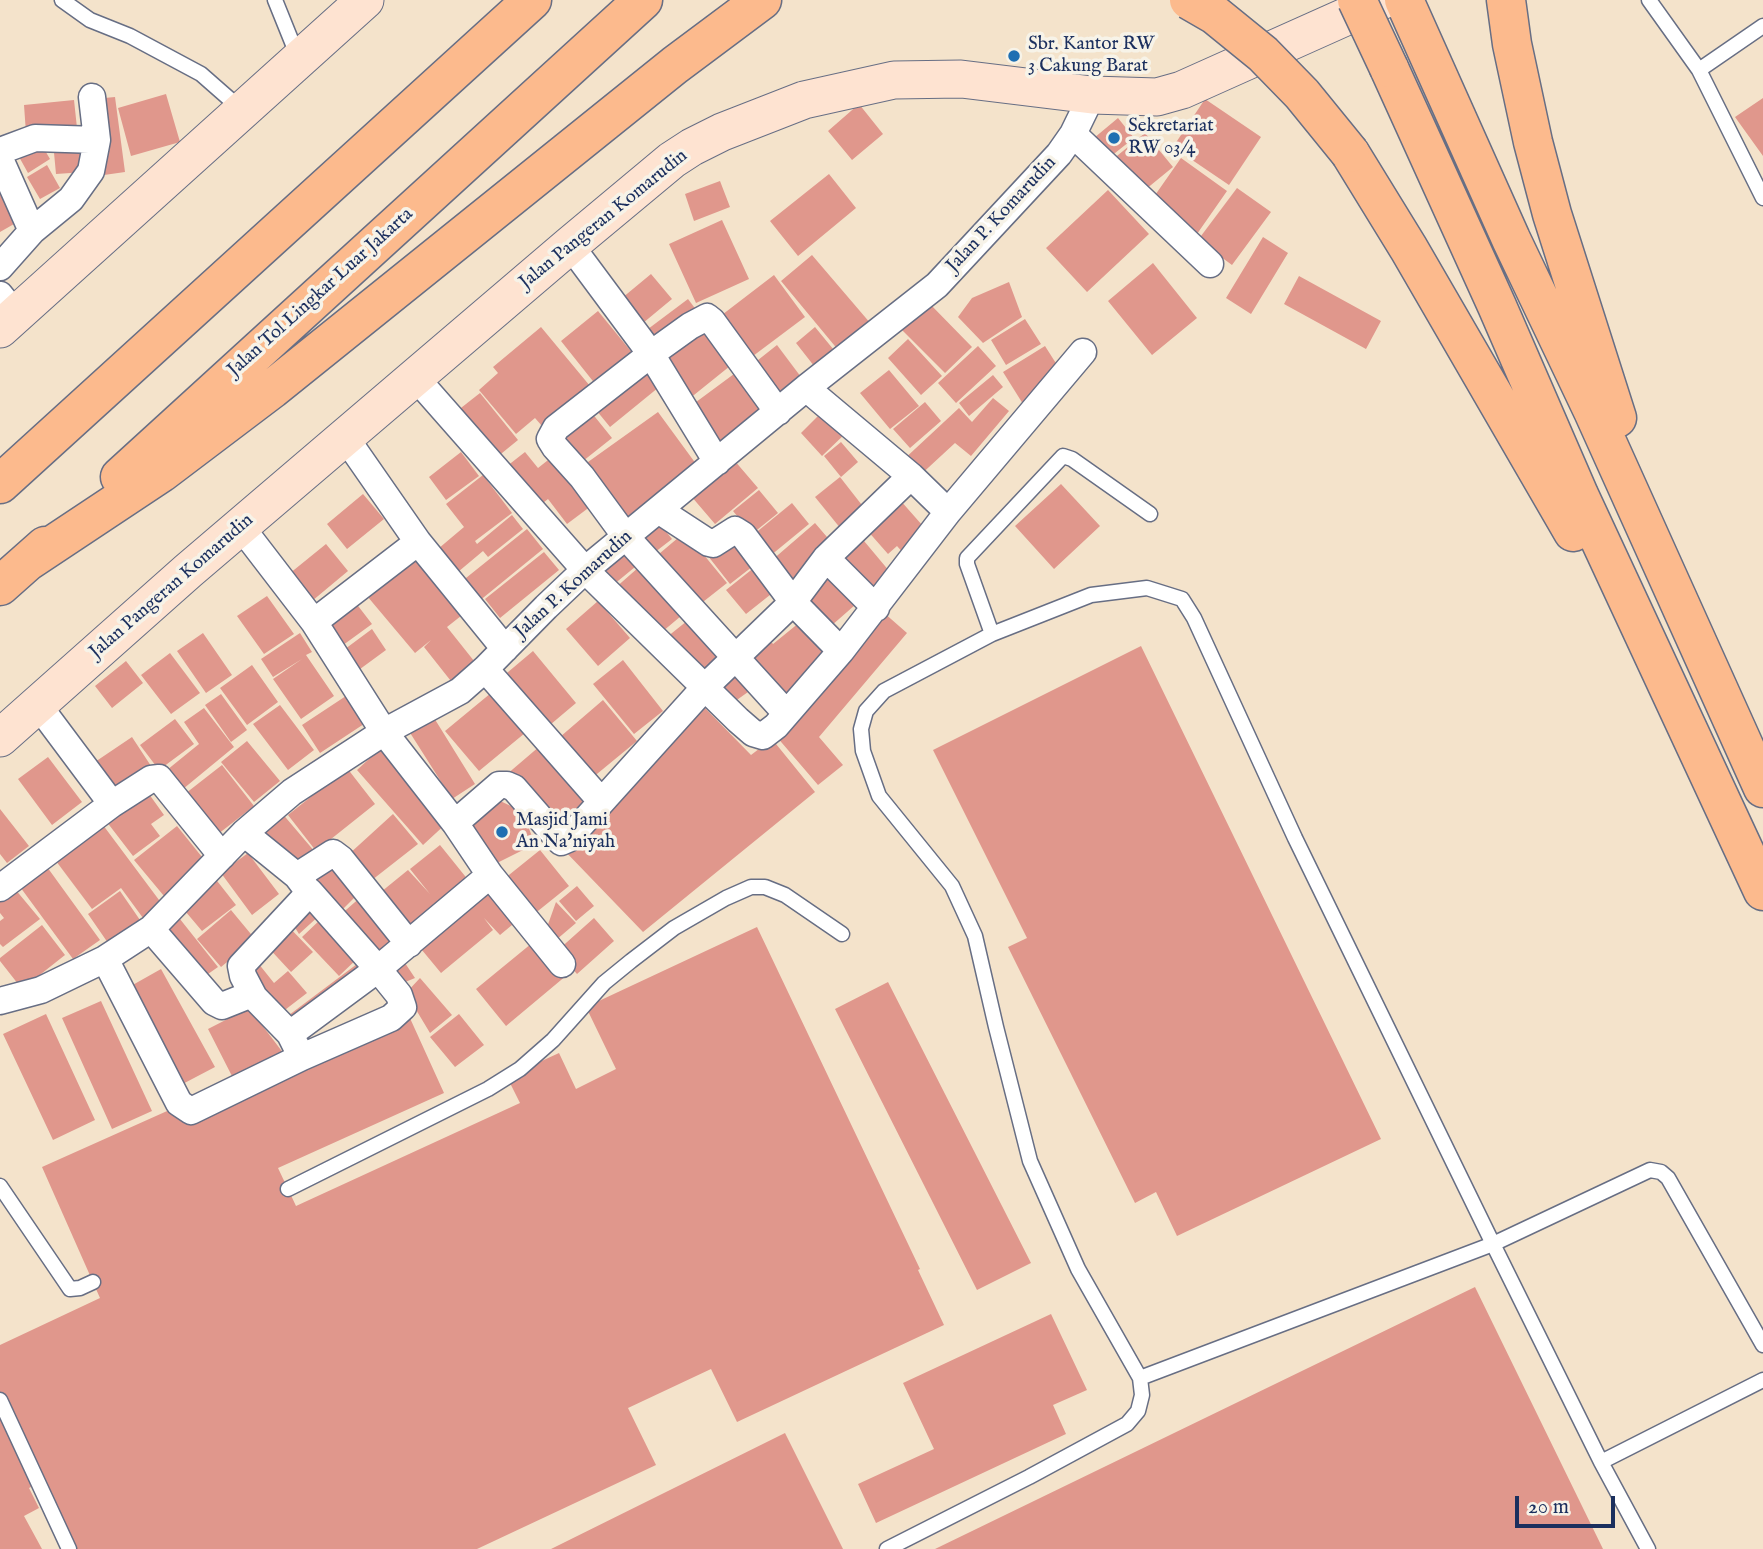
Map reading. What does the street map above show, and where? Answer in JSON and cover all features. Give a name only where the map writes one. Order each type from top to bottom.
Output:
[{"type":"highway","points":[[0,484],[532,0]]},
{"type":"highway","name":"Jalan Tol Lingkar Luar Jakarta","points":[[14,574],[643,0]]},
{"type":"highway","points":[[14,574],[161,473],[261,397],[675,65],[762,0]]},
{"type":"highway","points":[[1189,0],[1214,15],[1263,54],[1302,94],[1350,153],[1415,259],[1695,743]]},
{"type":"highway","points":[[1357,0],[1497,306],[1579,495],[1763,891]]},
{"type":"highway","points":[[1404,0],[1511,239],[1656,548],[1763,788]]},
{"type":"highway","points":[[1506,0],[1512,44],[1533,142],[1552,214],[1656,548]]},
{"type":"street","points":[[5,313],[243,111],[365,0]]},
{"type":"street","name":"Jalan Pangeran Komarudin","points":[[0,738],[188,571],[415,377],[672,160],[692,147],[722,132],[804,100],[894,80],[942,78],[1092,95],[1157,97],[1182,90],[1383,0]]},
{"type":"street","name":"Jalan P. Komarudin","points":[[0,1001],[41,990],[105,959],[152,929],[244,833],[292,792],[384,732],[460,691],[585,570],[660,511],[806,388],[937,285],[1059,154],[1073,134],[1092,95]]},
{"type":"street","points":[[0,267],[32,231],[80,189],[91,170],[97,140],[92,97]]},
{"type":"street","points":[[1073,134],[1210,264]]},
{"type":"street","points":[[0,151],[35,138],[97,140]]},
{"type":"street","points":[[0,159],[32,231]]},
{"type":"street","points":[[570,245],[651,354],[717,463]]},
{"type":"street","points":[[778,412],[707,317],[651,354],[556,428],[550,439],[626,537],[786,713]]},
{"type":"street","points":[[415,377],[585,570],[753,733],[762,736],[776,726],[841,651],[948,512],[1083,352]]},
{"type":"street","points":[[806,388],[911,476],[948,512]]},
{"type":"street","points":[[345,437],[418,542],[505,649]]},
{"type":"street","points":[[456,823],[499,785],[507,785],[514,788],[561,842],[568,839],[706,686],[793,602],[826,558],[911,476]]},
{"type":"street","points":[[660,511],[709,543],[713,544],[735,530],[739,532],[793,602],[841,651]]},
{"type":"street","points":[[241,527],[314,622],[384,732],[456,823],[490,875],[562,964]]},
{"type":"street","points":[[314,622],[418,542]]},
{"type":"street","points":[[826,558],[876,608]]},
{"type":"street","points":[[485,669],[601,801]]},
{"type":"street","points":[[38,705],[112,804]]},
{"type":"street","points":[[0,888],[112,804],[151,779],[159,778],[222,856]]},
{"type":"street","points":[[105,959],[179,1103],[191,1111],[302,1057],[391,1018],[402,1007],[399,996],[378,969],[303,884],[244,833]]},
{"type":"street","points":[[302,1057],[290,1034],[254,997],[241,966],[303,884],[332,853],[341,859],[409,944]]},
{"type":"street","points":[[290,1034],[378,969],[490,875]]},
{"type":"street","points":[[152,929],[214,1002],[222,1006],[247,996],[254,997]]},
{"type":"lane","points":[[62,0],[90,20],[130,36],[201,74],[243,111]]},
{"type":"lane","points":[[275,0],[299,59]]},
{"type":"lane","points":[[1649,0],[1699,70],[1763,198]]},
{"type":"lane","points":[[1699,70],[1763,26]]},
{"type":"lane","points":[[992,634],[967,558],[1063,456],[1072,459],[1150,514]]},
{"type":"lane","points":[[887,1549],[1127,1424],[1138,1411],[1142,1395],[1140,1378],[1078,1269],[1030,1161],[975,936],[951,886],[879,796],[863,751],[861,729],[866,711],[884,691],[992,634],[1091,595],[1147,588],[1182,598],[1194,618],[1301,851],[1601,1462],[1648,1549]]},
{"type":"lane","points":[[288,1188],[488,1089],[520,1069],[553,1040],[604,983],[674,928],[726,898],[751,887],[765,887],[785,895],[842,934]]},
{"type":"lane","points":[[1140,1378],[1493,1244],[1650,1170],[1661,1172],[1668,1178],[1763,1345]]},
{"type":"lane","points":[[0,1186],[71,1289],[93,1282]]},
{"type":"lane","points":[[1601,1462],[1763,1380]]},
{"type":"lane","points":[[0,1400],[69,1549]]},
{"type":"building","points":[[166,94],[180,142],[131,156],[118,108]]},
{"type":"building","points":[[115,97],[125,172],[104,175],[94,99]]},
{"type":"building","points":[[1763,98],[1763,156],[1735,117]]},
{"type":"building","points":[[1205,99],[1261,137],[1229,185],[1173,147]]},
{"type":"building","points":[[74,100],[77,128],[26,133],[24,105]]},
{"type":"building","points":[[859,104],[883,134],[852,160],[828,131]]},
{"type":"building","name":"Sekretariat RW 03/4","points":[[1118,118],[1134,138],[1110,157],[1094,138]]},
{"type":"building","points":[[1145,133],[1173,167],[1140,194],[1112,160]]},
{"type":"building","points":[[83,140],[85,172],[56,174],[53,142]]},
{"type":"building","points":[[40,142],[50,159],[28,173],[18,155]]},
{"type":"building","points":[[1181,158],[1227,191],[1197,234],[1151,201]]},
{"type":"building","points":[[47,165],[60,188],[40,199],[27,177]]},
{"type":"building","points":[[829,174],[856,208],[798,256],[770,221]]},
{"type":"building","points":[[0,178],[21,220],[0,232]]},
{"type":"building","points":[[720,181],[730,207],[694,221],[685,194]]},
{"type":"building","points":[[1237,188],[1271,212],[1232,265],[1198,240]]},
{"type":"building","points":[[1108,190],[1149,234],[1087,292],[1046,248]]},
{"type":"building","points":[[722,220],[749,279],[696,303],[669,244]]},
{"type":"building","points":[[1263,237],[1288,253],[1251,314],[1226,298]]},
{"type":"building","points":[[812,255],[871,324],[839,351],[781,281]]},
{"type":"building","points":[[1153,263],[1197,318],[1152,355],[1108,301]]},
{"type":"building","points":[[651,274],[672,299],[637,328],[616,303]]},
{"type":"building","points":[[774,275],[805,317],[745,362],[714,321]]},
{"type":"building","points":[[1299,276],[1381,321],[1366,349],[1284,304]]},
{"type":"building","points":[[1009,282],[1022,317],[983,343],[958,317],[972,298]]},
{"type":"building","points":[[688,299],[700,315],[653,351],[640,335]]},
{"type":"building","points":[[929,303],[972,347],[945,373],[902,330]]},
{"type":"building","points":[[598,311],[634,355],[596,385],[561,341]]},
{"type":"building","points":[[1025,319],[1041,344],[1006,365],[991,340]]},
{"type":"building","points":[[696,323],[730,366],[689,399],[655,356]]},
{"type":"building","points":[[541,327],[590,386],[542,426],[535,418],[516,434],[479,390],[498,373],[493,367]]},
{"type":"building","points":[[815,327],[838,355],[818,371],[796,343]]},
{"type":"building","points":[[908,339],[942,376],[921,395],[888,358]]},
{"type":"building","points":[[777,345],[801,377],[773,399],[748,368]]},
{"type":"building","points":[[978,346],[996,366],[956,403],[938,383]]},
{"type":"building","points":[[1045,346],[1059,368],[1023,404],[1003,372]]},
{"type":"building","points":[[646,361],[664,383],[610,427],[592,405]]},
{"type":"building","points":[[889,370],[919,406],[890,429],[860,393]]},
{"type":"building","points":[[738,371],[766,409],[715,446],[688,408]]},
{"type":"building","points":[[993,375],[1003,387],[969,416],[959,403]]},
{"type":"building","points":[[480,393],[518,440],[491,462],[452,415]]},
{"type":"building","points":[[993,398],[1009,411],[971,456],[955,443],[916,479],[901,462],[959,408],[972,422]]},
{"type":"building","points":[[925,402],[941,421],[910,448],[893,429]]},
{"type":"building","points":[[587,407],[612,438],[578,465],[553,434]]},
{"type":"building","points":[[826,408],[848,431],[822,456],[801,433]]},
{"type":"building","points":[[658,412],[699,468],[622,523],[581,467]]},
{"type":"building","points":[[841,442],[858,462],[841,477],[824,456]]},
{"type":"building","points":[[461,452],[479,476],[446,500],[429,477]]},
{"type":"building","points":[[525,452],[538,468],[557,453],[595,503],[567,524],[548,499],[534,510],[502,470]]},
{"type":"building","points":[[734,460],[758,488],[715,524],[691,496]]},
{"type":"building","points":[[483,475],[512,513],[475,541],[477,544],[512,515],[523,529],[488,557],[483,551],[452,577],[432,554],[464,527],[446,504]]},
{"type":"building","points":[[840,477],[865,509],[841,529],[815,497]]},
{"type":"building","points":[[1061,484],[1100,526],[1054,569],[1015,526]]},
{"type":"building","points":[[759,490],[778,513],[752,534],[733,511]]},
{"type":"building","points":[[363,494],[384,519],[347,549],[327,524]]},
{"type":"building","points":[[900,500],[930,534],[905,555],[897,546],[888,554],[866,529]]},
{"type":"building","points":[[792,503],[809,524],[770,556],[753,535]]},
{"type":"building","points":[[656,519],[672,539],[650,556],[634,536]]},
{"type":"building","points":[[815,523],[833,544],[789,582],[771,561]]},
{"type":"building","points":[[527,529],[543,549],[478,602],[461,582]]},
{"type":"building","points":[[685,532],[727,583],[694,609],[653,559]]},
{"type":"building","points":[[735,535],[757,563],[730,584],[708,556]]},
{"type":"building","points":[[859,535],[890,572],[864,594],[833,558]]},
{"type":"building","points":[[326,544],[348,571],[312,601],[289,574]]},
{"type":"building","points":[[619,547],[635,567],[607,590],[591,570]]},
{"type":"building","points":[[413,548],[466,612],[447,627],[482,671],[458,690],[424,647],[431,640],[415,653],[362,590]]},
{"type":"building","points":[[544,552],[559,570],[500,618],[485,599]]},
{"type":"building","points":[[760,563],[780,587],[746,614],[726,590]]},
{"type":"building","points":[[639,567],[681,616],[656,637],[614,589]]},
{"type":"building","points":[[826,571],[855,605],[831,626],[802,592]]},
{"type":"building","points":[[267,596],[294,634],[264,654],[237,616]]},
{"type":"building","points":[[352,598],[372,624],[339,648],[320,623]]},
{"type":"building","points":[[598,601],[630,638],[598,666],[566,629]]},
{"type":"building","points":[[883,612],[907,633],[819,737],[843,765],[818,785],[776,736]]},
{"type":"building","points":[[692,617],[722,654],[697,674],[667,637]]},
{"type":"building","points":[[805,618],[833,653],[780,703],[741,653],[765,634],[773,644]]},
{"type":"building","points":[[372,629],[386,650],[356,672],[341,652]]},
{"type":"building","points":[[203,633],[232,675],[206,693],[177,651]]},
{"type":"building","points":[[300,633],[312,652],[306,655],[334,696],[301,719],[273,679],[302,659],[273,677],[261,659]]},
{"type":"building","points":[[1141,646],[1381,1139],[1177,1236],[1156,1192],[1135,1203],[1008,947],[1027,938],[933,750]]},
{"type":"building","points":[[533,651],[576,703],[544,730],[501,678]]},
{"type":"building","points":[[170,653],[200,693],[171,714],[141,675]]},
{"type":"building","points":[[623,660],[663,711],[634,734],[593,684]]},
{"type":"building","points":[[126,661],[143,683],[112,708],[95,686]]},
{"type":"building","points":[[252,665],[278,702],[247,725],[220,688]]},
{"type":"building","points":[[741,669],[755,687],[727,707],[714,690]]},
{"type":"building","points":[[491,693],[525,733],[479,771],[445,731]]},
{"type":"building","points":[[221,694],[247,730],[231,742],[205,705]]},
{"type":"building","points":[[349,694],[367,722],[320,753],[302,725]]},
{"type":"building","points":[[603,700],[637,741],[586,783],[553,743]]},
{"type":"building","points":[[280,705],[314,750],[288,770],[253,724]]},
{"type":"building","points":[[704,707],[751,755],[772,739],[815,792],[643,932],[561,847]]},
{"type":"building","points":[[204,708],[234,747],[183,789],[167,770],[199,744],[184,722]]},
{"type":"building","points":[[431,713],[475,784],[452,799],[407,728]]},
{"type":"building","points":[[175,719],[194,744],[159,770],[140,745]]},
{"type":"building","points":[[132,737],[151,766],[109,794],[89,766]]},
{"type":"building","points":[[547,740],[595,798],[554,832],[506,775]]},
{"type":"building","points":[[247,741],[280,781],[254,802],[221,762]]},
{"type":"building","points":[[383,746],[449,821],[423,845],[357,770]]},
{"type":"building","points":[[48,757],[82,802],[52,825],[18,779]]},
{"type":"building","points":[[222,765],[254,806],[213,838],[181,797]]},
{"type":"building","points":[[347,768],[375,804],[316,851],[288,815]]},
{"type":"building","points":[[144,787],[164,815],[151,824],[160,836],[133,856],[103,817]]},
{"type":"building","name":"Masjid Jami An Na'niyah","points":[[496,799],[515,808],[526,821],[535,844],[487,868],[466,814]]},
{"type":"building","points":[[0,809],[29,846],[7,863],[0,854]]},
{"type":"building","points":[[281,812],[315,852],[294,867],[262,835]]},
{"type":"building","points":[[393,814],[418,844],[372,880],[348,855]]},
{"type":"building","points":[[97,817],[162,904],[143,918],[121,888],[92,909],[50,853]]},
{"type":"building","points":[[177,826],[206,862],[164,896],[134,860]]},
{"type":"building","points":[[440,845],[469,881],[409,935],[376,896],[408,870],[430,894],[410,869]]},
{"type":"building","points":[[540,850],[569,886],[528,919],[499,883]]},
{"type":"building","points":[[248,853],[279,894],[252,915],[221,873]]},
{"type":"building","points":[[42,860],[100,940],[73,959],[15,880]]},
{"type":"building","points":[[324,862],[357,895],[339,913],[310,878]]},
{"type":"building","points":[[214,877],[236,905],[202,931],[180,905]]},
{"type":"building","points":[[10,883],[40,919],[3,947],[0,944],[0,921],[4,918],[0,913],[0,891]]},
{"type":"building","points":[[577,886],[594,906],[576,921],[559,901]]},
{"type":"building","points":[[491,887],[518,920],[500,935],[484,918],[493,930],[441,973],[417,944]]},
{"type":"building","points":[[120,891],[140,920],[108,943],[88,914]]},
{"type":"building","points":[[362,896],[400,940],[377,960],[339,916]]},
{"type":"building","points":[[308,902],[321,914],[299,934],[289,918]]},
{"type":"building","points":[[556,902],[576,923],[556,940],[546,930]]},
{"type":"building","points":[[231,910],[255,939],[221,967],[197,939]]},
{"type":"building","points":[[176,914],[218,967],[198,981],[157,932]]},
{"type":"building","points":[[322,918],[359,957],[339,976],[302,937]]},
{"type":"building","points":[[594,918],[614,941],[577,974],[557,951]]},
{"type":"building","points":[[284,922],[313,952],[291,972],[265,944]]},
{"type":"building","points":[[42,925],[65,955],[22,989],[0,958]]},
{"type":"building","points":[[757,927],[944,1325],[737,1422],[711,1369],[628,1408],[656,1465],[477,1549],[72,1549],[0,1397],[0,1345],[100,1298],[42,1167],[404,1005],[444,1093],[278,1168],[296,1206],[520,1103],[507,1077],[559,1053],[576,1089],[616,1069],[586,1007]]},
{"type":"building","points":[[537,939],[567,975],[506,1026],[476,989]]},
{"type":"building","points":[[254,958],[274,983],[288,971],[307,993],[277,1016],[245,976]]},
{"type":"building","points":[[403,960],[415,978],[398,985],[388,968]]},
{"type":"building","points":[[357,964],[366,972],[294,1024],[285,1018]]},
{"type":"building","points":[[161,969],[215,1067],[175,1088],[122,991]]},
{"type":"building","points":[[420,978],[452,1015],[430,1033],[406,993]]},
{"type":"building","points":[[888,982],[1031,1263],[977,1290],[835,1009]]},
{"type":"building","points":[[101,1001],[152,1111],[112,1129],[62,1018]]},
{"type":"building","points":[[249,1008],[284,1054],[234,1080],[208,1029]]},
{"type":"building","points":[[46,1014],[95,1120],[53,1140],[3,1034]]},
{"type":"building","points":[[459,1014],[484,1045],[455,1067],[430,1037]]},
{"type":"building","points":[[1475,1287],[1603,1549],[935,1549]]},
{"type":"building","points":[[1051,1314],[1087,1390],[1053,1405],[1066,1434],[876,1523],[858,1484],[934,1449],[903,1383]]},
{"type":"building","points":[[0,1411],[39,1483],[29,1488],[39,1508],[24,1516],[42,1549],[0,1549]]},
{"type":"building","points":[[785,1433],[843,1549],[551,1549]]},
{"type":"place","name":"Sbr. Kantor RW 3 Cakung Barat","points":[[1014,56]]},
{"type":"place","name":"Sekretariat RW 03/4","points":[[1114,138]]},
{"type":"place","name":"Masjid Jami An Na'niyah","points":[[502,832]]}]
